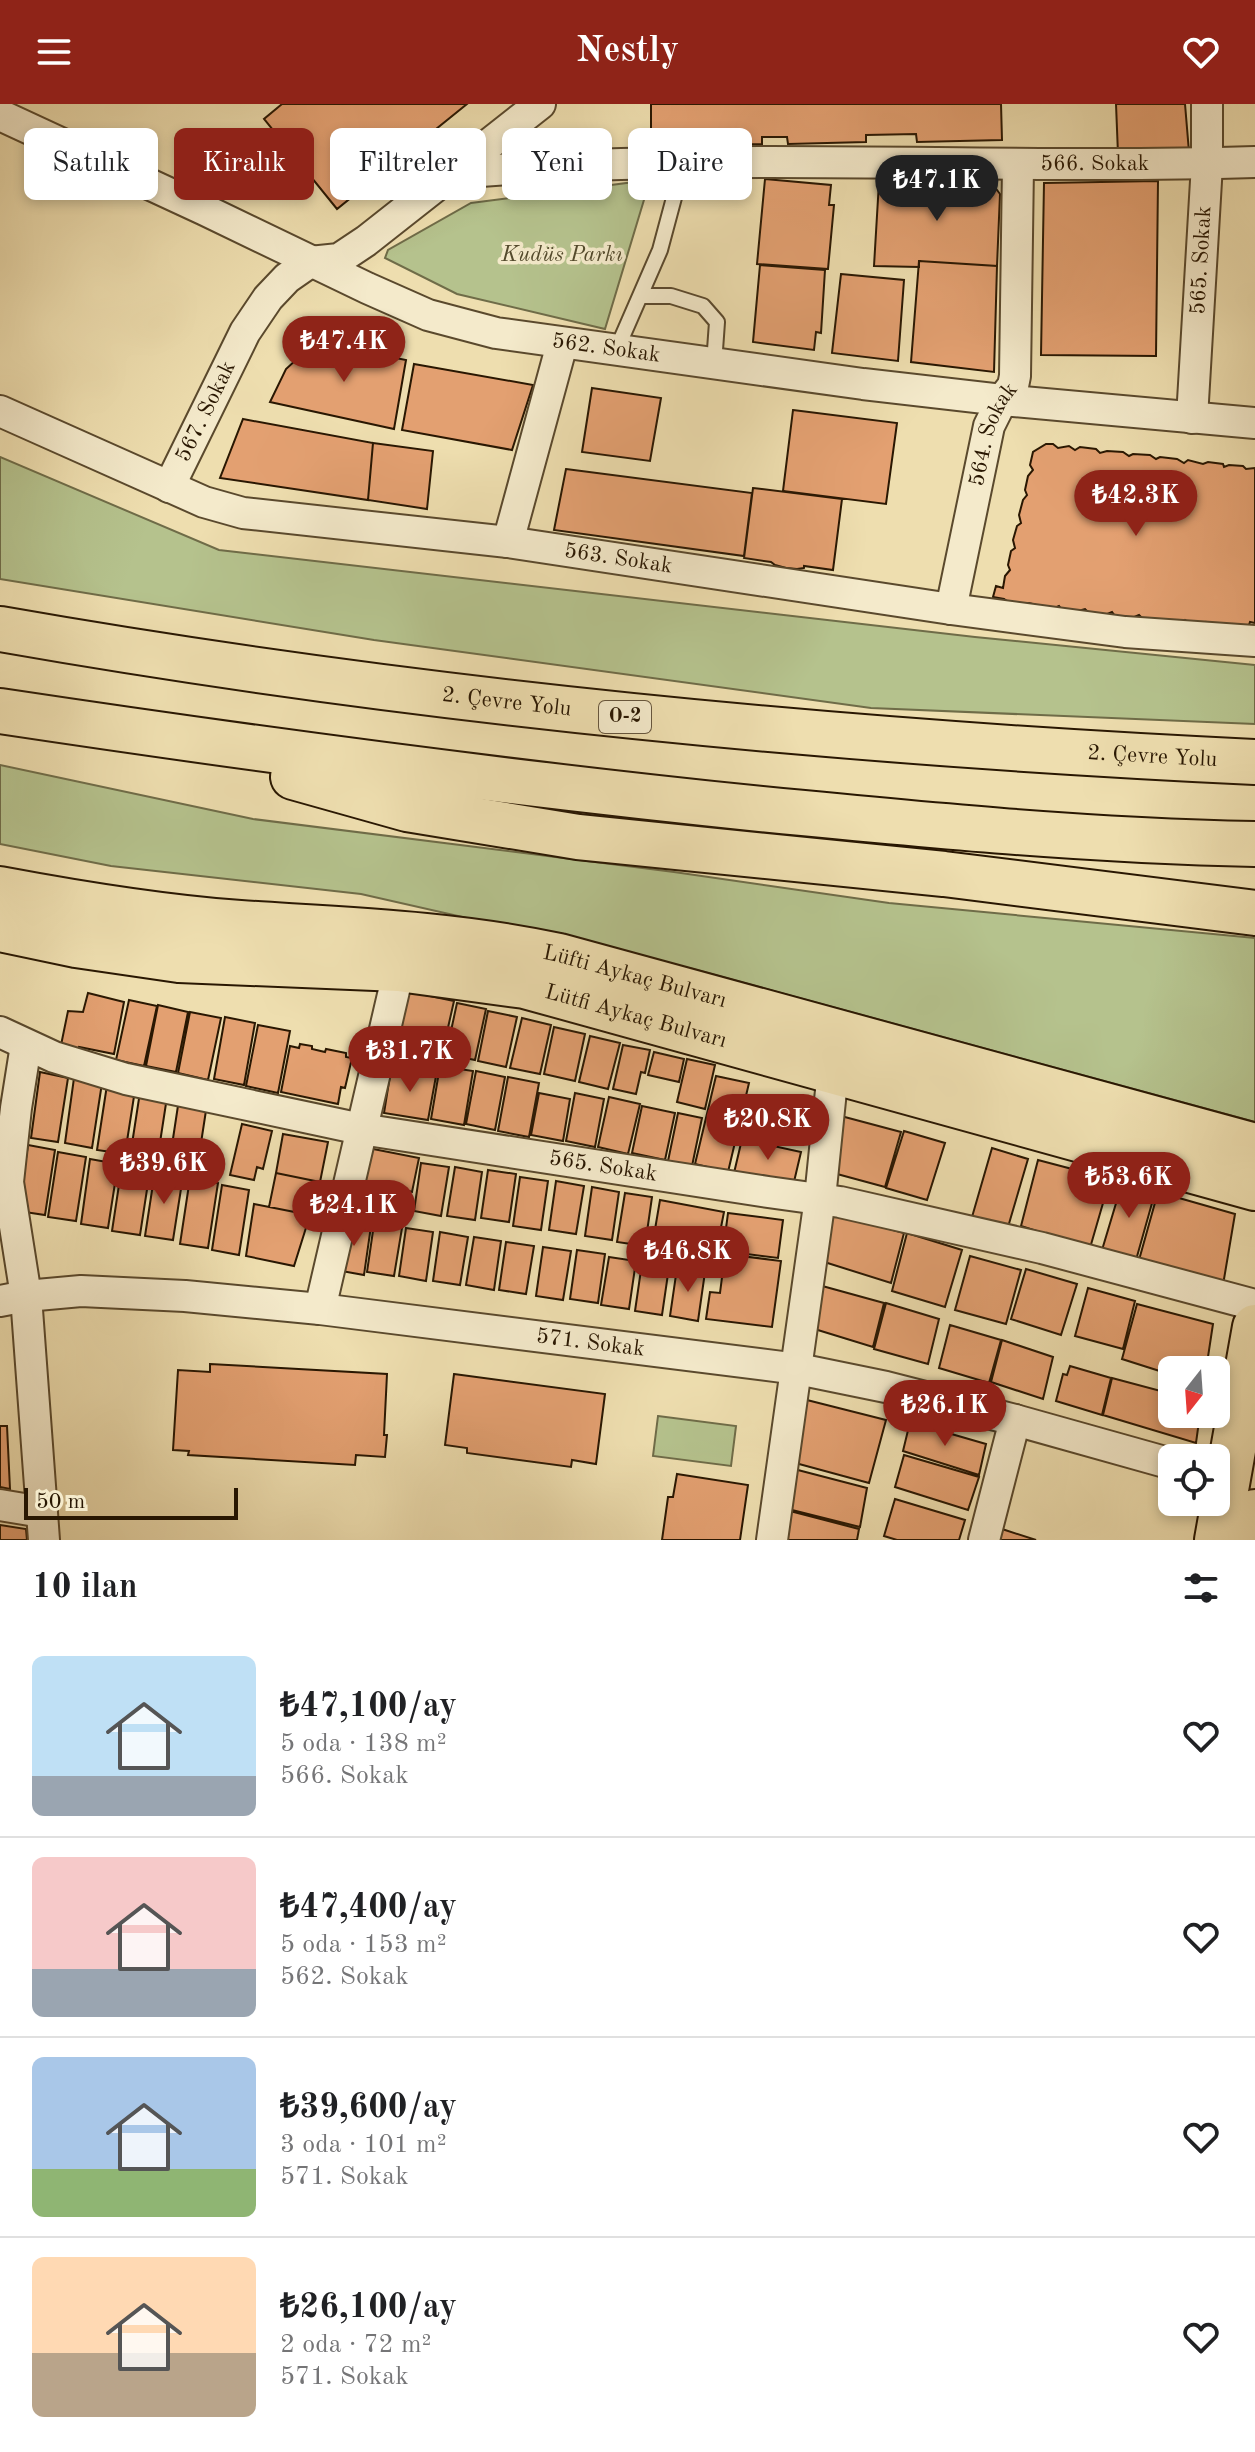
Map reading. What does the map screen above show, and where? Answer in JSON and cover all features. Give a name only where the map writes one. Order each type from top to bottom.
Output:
[{"type":"main road","name":"2. Çevre Yolu","points":[[0,629],[125,651],[387,689],[633,718],[1021,750],[1255,762]]},
{"type":"main road","points":[[0,711],[346,761],[671,799],[1054,834],[1255,844]]},
{"type":"main road","points":[[157,735],[407,809],[578,837],[944,874],[1255,913]]},
{"type":"main road","points":[[0,867],[239,923]]},
{"type":"main road","name":"Lüfti Aykaç Bulvarı","points":[[0,889],[96,907],[239,923],[461,938],[559,956],[1255,1146]]},
{"type":"main road","name":"Lütfi Aykaç Bulvarı","points":[[0,929],[76,945],[179,960],[399,969],[525,986],[1255,1188]]},
{"type":"main road","points":[[0,943],[76,945]]},
{"type":"main road","points":[[1217,1540],[1238,1488],[1255,1327]]},
{"type":"main road","points":[[1238,1488],[1250,1540]]},
{"type":"street","name":"567. Sokak","points":[[486,147],[540,104]]},
{"type":"street","name":"565. Sokak","points":[[1192,418],[1207,164],[1207,104]]},
{"type":"street","name":"562. Sokak","points":[[0,115],[428,315],[496,333],[714,365],[1002,400],[1255,423]]},
{"type":"street","name":"566. Sokak","points":[[752,162],[1018,166],[1255,162]]},
{"type":"street","name":"566. Sokak","points":[[486,170],[628,164]]},
{"type":"street","name":"564. Sokak","points":[[951,609],[989,426],[1013,386],[1015,376],[1018,166]]},
{"type":"street","name":"567. Sokak","points":[[169,487],[245,332],[268,298],[287,278],[310,262],[339,259],[418,200]]},
{"type":"street","points":[[508,542],[562,344]]},
{"type":"street","name":"563. Sokak","points":[[0,411],[204,502],[243,513],[508,542],[1125,632],[1255,641]]},
{"type":"street","points":[[320,1309],[399,969]]},
{"type":"street","name":"565. Sokak","points":[[13,1039],[54,1057],[126,1079],[361,1129],[820,1198],[1042,1248],[1255,1305]]},
{"type":"street","points":[[13,1039],[16,1108],[4,1182],[13,1299],[43,1526]]},
{"type":"street","points":[[772,1540],[798,1369],[833,1071]]},
{"type":"street","name":"571. Sokak","points":[[13,1299],[81,1291],[155,1294],[320,1309],[798,1369],[886,1387],[1158,1460]]},
{"type":"street","points":[[984,1540],[1015,1420]]},
{"type":"street","points":[[0,1505],[43,1526]]},
{"type":"lane","points":[[616,351],[660,250],[673,200]]},
{"type":"lane","points":[[642,296],[671,296],[703,306],[717,322],[714,365]]},
{"type":"green space","name":"Kudüs Parkı","points":[[628,183],[628,200],[644,200],[605,329],[457,294],[385,258],[388,250],[471,203],[502,199],[612,200],[612,185]]},
{"type":"green space","points":[[0,457],[219,550],[975,637],[1255,665],[1255,724],[871,708],[374,640],[0,579]]},
{"type":"green space","points":[[0,765],[253,819],[674,872],[889,903],[1255,938],[1255,1122],[693,969],[361,894],[111,866],[0,844]]},
{"type":"green space","points":[[658,1416],[736,1426],[731,1466],[653,1456]]},
{"type":"building","points":[[282,104],[467,104],[437,128],[330,128],[330,200],[348,200],[337,209],[314,181],[314,128],[271,128],[264,119]]},
{"type":"building","points":[[651,104],[1001,104],[1002,140],[917,142],[916,134],[866,135],[866,142],[788,144],[787,137],[762,137],[762,144],[752,144],[752,128],[651,128]]},
{"type":"building","points":[[1116,104],[1185,104],[1189,152],[1118,154]]},
{"type":"building","points":[[765,179],[831,185],[829,205],[834,205],[828,269],[757,264]]},
{"type":"building","points":[[981,181],[994,186],[1000,194],[997,266],[919,261],[919,267],[874,266],[879,182]]},
{"type":"building","points":[[1158,181],[1156,356],[1041,355],[1044,183]]},
{"type":"building","points":[[919,261],[997,266],[994,372],[911,362]]},
{"type":"building","points":[[760,265],[825,270],[821,333],[816,332],[814,350],[753,342]]},
{"type":"building","points":[[841,274],[904,280],[898,361],[832,353]]},
{"type":"building","points":[[311,341],[406,360],[394,429],[270,402],[286,369],[310,347]]},
{"type":"building","points":[[414,364],[533,385],[512,450],[402,430]]},
{"type":"building","points":[[592,388],[661,398],[650,461],[582,452]]},
{"type":"building","points":[[793,410],[897,423],[886,504],[783,491]]},
{"type":"building","points":[[243,419],[373,443],[368,500],[220,478]]},
{"type":"building","points":[[373,443],[433,451],[427,509],[368,500]]},
{"type":"building","points":[[1046,444],[1058,448],[1069,446],[1075,450],[1080,447],[1096,449],[1100,453],[1150,455],[1156,459],[1177,459],[1184,463],[1188,460],[1223,464],[1224,467],[1255,468],[1255,623],[1250,622],[1248,628],[1206,622],[1202,625],[1191,624],[1185,620],[1181,623],[1164,619],[1158,621],[1143,619],[1139,615],[1132,618],[1115,616],[1112,612],[1105,615],[1089,613],[1085,609],[1062,610],[1059,606],[1052,609],[1029,603],[1011,604],[993,597],[996,586],[1003,588],[1005,576],[1010,570],[1011,551],[1015,548],[1013,540],[1021,523],[1019,515],[1027,495],[1028,476],[1033,470],[1030,465],[1033,452]]},
{"type":"building","points":[[566,469],[752,493],[744,556],[554,530]]},
{"type":"building","points":[[753,488],[842,499],[833,570],[804,566],[786,568],[744,558]]},
{"type":"building","points":[[406,991],[454,1001],[447,1032],[435,1030],[434,1035],[398,1028]]},
{"type":"building","points":[[88,993],[124,1002],[114,1054],[79,1047],[77,1053],[60,1050],[68,1011],[83,1012]]},
{"type":"building","points":[[129,1000],[157,1006],[144,1066],[116,1060]]},
{"type":"building","points":[[457,1003],[486,1009],[475,1060],[446,1054]]},
{"type":"building","points":[[158,1005],[188,1012],[176,1072],[146,1066]]},
{"type":"building","points":[[488,1011],[517,1017],[506,1067],[478,1061]]},
{"type":"building","points":[[190,1012],[221,1018],[208,1080],[178,1073]]},
{"type":"building","points":[[225,1017],[255,1023],[244,1085],[214,1079]]},
{"type":"building","points":[[522,1018],[551,1025],[540,1074],[510,1068]]},
{"type":"building","points":[[258,1025],[290,1031],[278,1093],[246,1086]]},
{"type":"building","points":[[554,1027],[585,1034],[575,1081],[544,1074]]},
{"type":"building","points":[[397,1032],[441,1040],[433,1073],[391,1064]]},
{"type":"building","points":[[590,1036],[620,1043],[608,1089],[579,1082]]},
{"type":"building","points":[[300,1044],[325,1052],[326,1049],[346,1053],[346,1057],[352,1058],[338,1104],[281,1092],[290,1046],[299,1048]]},
{"type":"building","points":[[623,1045],[650,1050],[636,1094],[613,1089]]},
{"type":"building","points":[[654,1052],[684,1059],[679,1082],[648,1075]]},
{"type":"building","points":[[687,1059],[715,1065],[705,1109],[677,1102]]},
{"type":"building","points":[[440,1066],[473,1071],[464,1125],[431,1119]]},
{"type":"building","points":[[391,1069],[436,1076],[428,1120],[384,1113]]},
{"type":"building","points":[[476,1071],[505,1077],[495,1130],[466,1124]]},
{"type":"building","points":[[40,1072],[68,1078],[58,1142],[31,1138]]},
{"type":"building","points":[[716,1076],[749,1083],[728,1172],[695,1164]]},
{"type":"building","points":[[508,1077],[539,1083],[529,1137],[498,1131]]},
{"type":"building","points":[[74,1078],[102,1083],[92,1148],[65,1143]]},
{"type":"building","points":[[107,1085],[135,1090],[125,1154],[97,1150]]},
{"type":"building","points":[[140,1092],[167,1097],[157,1162],[130,1157]]},
{"type":"building","points":[[539,1093],[570,1099],[563,1141],[531,1135]]},
{"type":"building","points":[[575,1093],[604,1099],[595,1147],[566,1141]]},
{"type":"building","points":[[609,1097],[640,1104],[628,1154],[598,1147]]},
{"type":"building","points":[[179,1099],[207,1104],[197,1169],[169,1165]]},
{"type":"building","points":[[642,1106],[675,1113],[665,1160],[632,1153]]},
{"type":"building","points":[[678,1113],[702,1118],[692,1166],[668,1161]]},
{"type":"building","points":[[841,1116],[901,1132],[885,1187],[826,1171]]},
{"type":"building","points":[[242,1124],[272,1131],[263,1169],[257,1167],[254,1180],[230,1175]]},
{"type":"building","points":[[904,1131],[945,1143],[927,1200],[886,1188]]},
{"type":"building","points":[[283,1134],[328,1142],[320,1182],[276,1173]]},
{"type":"building","points":[[742,1139],[801,1152],[793,1186],[734,1173]]},
{"type":"building","points":[[28,1145],[55,1150],[45,1215],[18,1211]]},
{"type":"building","points":[[363,1147],[419,1158],[412,1192],[406,1190],[404,1200],[354,1190]]},
{"type":"building","points":[[992,1148],[1028,1159],[1008,1227],[972,1217]]},
{"type":"building","points":[[58,1152],[86,1157],[76,1221],[48,1217]]},
{"type":"building","points":[[90,1159],[118,1164],[108,1228],[81,1224]]},
{"type":"building","points":[[1038,1160],[1110,1179],[1090,1248],[1021,1226]]},
{"type":"building","points":[[421,1163],[449,1167],[441,1216],[414,1211]]},
{"type":"building","points":[[122,1165],[150,1170],[140,1235],[112,1231]]},
{"type":"building","points":[[455,1167],[482,1172],[475,1220],[447,1216]]},
{"type":"building","points":[[488,1170],[516,1174],[509,1222],[481,1218]]},
{"type":"building","points":[[155,1171],[183,1176],[173,1240],[145,1236]]},
{"type":"building","points":[[276,1173],[320,1182],[310,1215],[269,1207]]},
{"type":"building","points":[[520,1177],[548,1181],[541,1230],[513,1226]]},
{"type":"building","points":[[190,1178],[218,1183],[208,1248],[180,1244]]},
{"type":"building","points":[[1123,1180],[1156,1189],[1136,1260],[1102,1250]]},
{"type":"building","points":[[556,1181],[584,1186],[576,1234],[549,1230]]},
{"type":"building","points":[[222,1185],[249,1190],[239,1255],[212,1250]]},
{"type":"building","points":[[592,1187],[619,1192],[612,1240],[585,1236]]},
{"type":"building","points":[[1158,1192],[1235,1214],[1223,1285],[1139,1260]]},
{"type":"building","points":[[625,1193],[652,1197],[645,1246],[617,1242]]},
{"type":"building","points":[[660,1200],[724,1212],[715,1258],[652,1247]]},
{"type":"building","points":[[254,1204],[310,1215],[294,1266],[246,1256]]},
{"type":"building","points":[[824,1211],[904,1233],[891,1283],[818,1260]]},
{"type":"building","points":[[728,1213],[783,1220],[778,1258],[723,1251]]},
{"type":"building","points":[[344,1222],[371,1226],[364,1275],[336,1270]]},
{"type":"building","points":[[374,1224],[402,1228],[394,1276],[367,1272]]},
{"type":"building","points":[[406,1228],[433,1232],[426,1281],[399,1276]]},
{"type":"building","points":[[440,1232],[468,1237],[460,1285],[433,1281]]},
{"type":"building","points":[[907,1233],[962,1250],[945,1307],[892,1291]]},
{"type":"building","points":[[474,1237],[501,1241],[494,1290],[466,1285]]},
{"type":"building","points":[[506,1242],[534,1246],[526,1294],[499,1290]]},
{"type":"building","points":[[543,1247],[571,1251],[563,1300],[536,1296]]},
{"type":"building","points":[[577,1250],[605,1254],[598,1303],[570,1299]]},
{"type":"building","points":[[725,1254],[781,1261],[772,1327],[706,1319],[710,1292],[720,1293]]},
{"type":"building","points":[[970,1256],[1021,1270],[1006,1324],[955,1310]]},
{"type":"building","points":[[609,1257],[636,1261],[629,1309],[601,1305]]},
{"type":"building","points":[[642,1263],[669,1267],[662,1315],[635,1311]]},
{"type":"building","points":[[677,1268],[705,1272],[698,1321],[670,1316]]},
{"type":"building","points":[[1026,1269],[1077,1284],[1061,1335],[1011,1319]]},
{"type":"building","points":[[815,1284],[884,1303],[873,1347],[808,1327]]},
{"type":"building","points":[[1088,1288],[1135,1301],[1123,1349],[1075,1336]]},
{"type":"building","points":[[886,1303],[939,1319],[928,1364],[874,1349]]},
{"type":"building","points":[[1137,1304],[1213,1324],[1208,1356],[1158,1356],[1158,1370],[1122,1359]]},
{"type":"building","points":[[950,1325],[1001,1340],[989,1383],[939,1368]]},
{"type":"building","points":[[1002,1340],[1053,1357],[1043,1399],[991,1382]]},
{"type":"building","points":[[210,1364],[387,1374],[385,1457],[356,1455],[355,1465],[188,1455],[189,1451],[173,1450],[178,1370],[210,1372]]},
{"type":"building","points":[[1070,1366],[1111,1378],[1102,1415],[1056,1401],[1063,1374],[1067,1375]]},
{"type":"building","points":[[454,1374],[605,1394],[596,1464],[572,1460],[571,1467],[467,1453],[467,1448],[445,1445]]},
{"type":"building","points":[[1112,1378],[1158,1390],[1158,1428],[1198,1428],[1196,1443],[1103,1415]]},
{"type":"building","points":[[799,1398],[886,1420],[869,1483],[788,1461]]},
{"type":"building","points":[[910,1422],[986,1444],[979,1475],[903,1451]]},
{"type":"building","points":[[0,1426],[7,1426],[10,1489],[0,1487]]},
{"type":"building","points":[[904,1455],[979,1477],[968,1510],[895,1487]]},
{"type":"building","points":[[794,1469],[867,1488],[860,1527],[788,1509]]},
{"type":"building","points":[[677,1474],[748,1485],[740,1540],[662,1540],[668,1497],[673,1497]]},
{"type":"building","points":[[895,1499],[965,1520],[959,1540],[897,1540],[884,1536]]},
{"type":"building","points":[[790,1511],[859,1529],[857,1540],[786,1540]]},
{"type":"building","points":[[0,1525],[26,1529],[27,1540],[0,1540]]},
{"type":"building","points":[[1002,1529],[1036,1540],[998,1540]]}]
